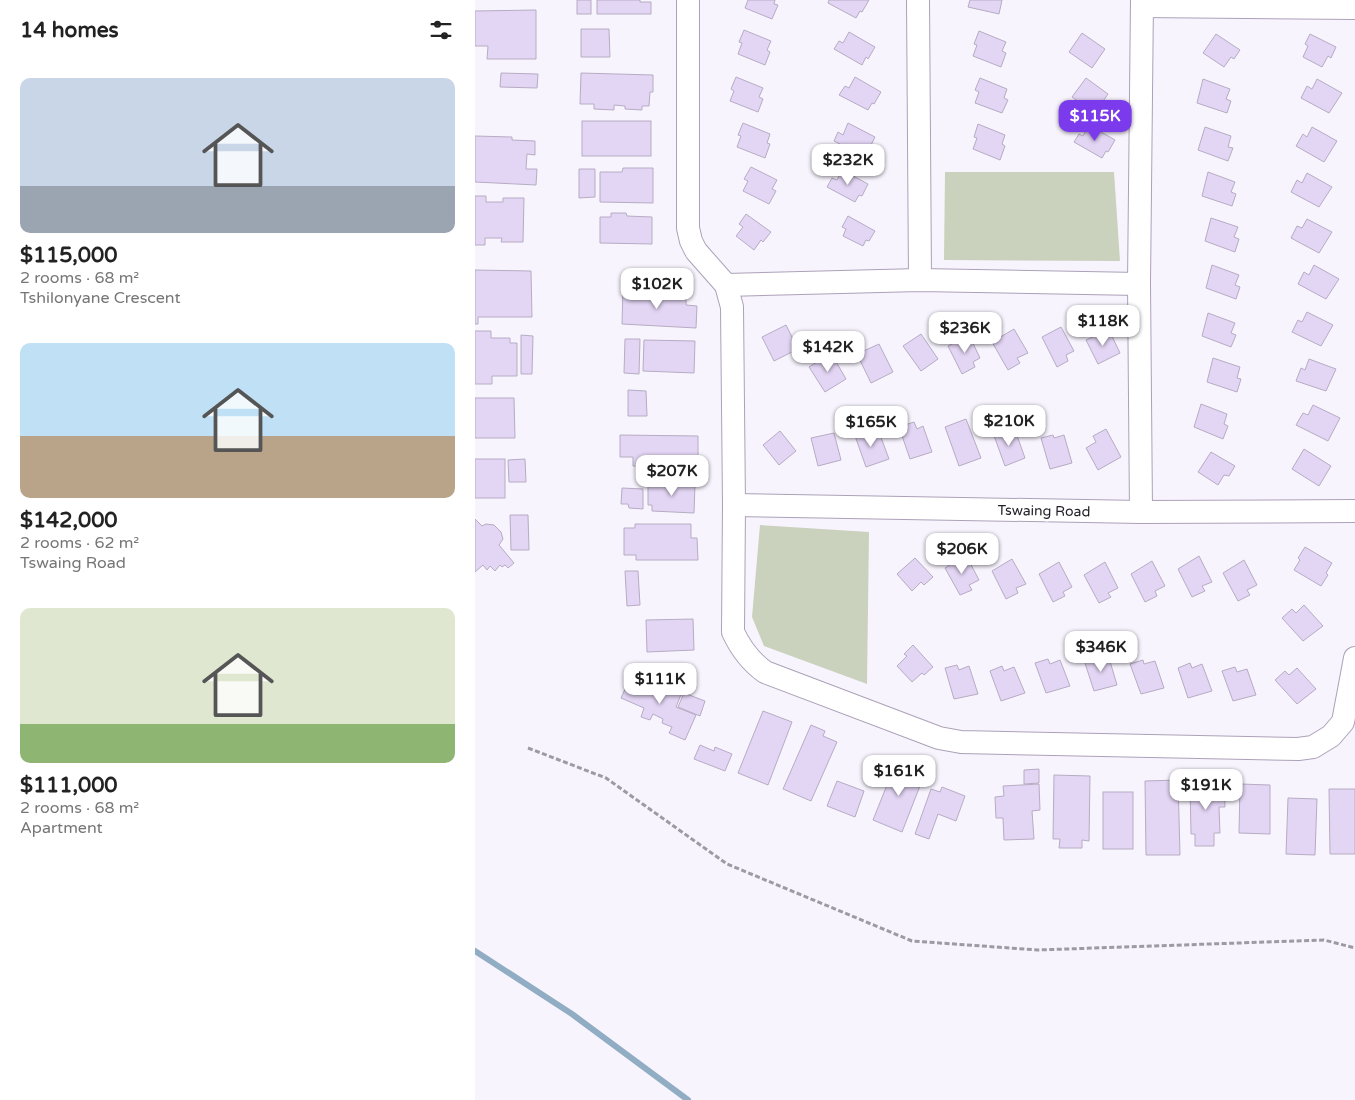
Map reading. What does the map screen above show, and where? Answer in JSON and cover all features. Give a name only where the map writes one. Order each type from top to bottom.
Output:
[{"type":"street","points":[[688,0],[688,228],[696,251],[726,284],[732,307],[733,632],[737,642],[755,665],[765,672],[939,738],[970,742],[1298,749],[1313,747],[1331,736],[1343,722],[1355,658]]},
{"type":"street","points":[[918,0],[920,280]]},
{"type":"street","points":[[1141,512],[1139,284],[1142,3],[1355,8]]},
{"type":"street","points":[[726,284],[920,280],[1139,284]]},
{"type":"street","name":"Tswaing Road","points":[[734,504],[1141,512],[1355,511]]},
{"type":"path","points":[[528,748],[606,778],[727,864],[912,941],[1038,950],[1324,940],[1355,948]]},
{"type":"green space","points":[[945,172],[1114,172],[1120,261],[944,260]]},
{"type":"green space","points":[[760,525],[869,532],[867,684],[764,646],[752,617]]},
{"type":"building","points":[[577,0],[591,0],[591,14],[577,14]]},
{"type":"building","points":[[597,0],[640,0],[640,2],[651,2],[651,14],[597,14]]},
{"type":"building","points":[[748,0],[775,0],[774,4],[778,5],[772,19],[745,8]]},
{"type":"building","points":[[829,0],[869,0],[856,18],[828,3]]},
{"type":"building","points":[[970,0],[1002,0],[999,14],[968,7]]},
{"type":"building","points":[[536,10],[536,59],[487,59],[488,46],[475,46],[475,11]]},
{"type":"building","points":[[581,29],[609,29],[610,57],[581,57]]},
{"type":"building","points":[[744,30],[771,41],[767,50],[770,52],[765,65],[738,54],[742,43],[739,42]]},
{"type":"building","points":[[979,31],[1006,42],[1002,51],[1006,53],[1001,67],[973,56],[977,45],[974,44]]},
{"type":"building","points":[[849,32],[875,47],[862,65],[834,49],[839,41],[843,43]]},
{"type":"building","points":[[1082,33],[1105,49],[1092,68],[1069,52]]},
{"type":"building","points":[[1216,34],[1240,50],[1234,59],[1231,57],[1224,67],[1203,53]]},
{"type":"building","points":[[1310,34],[1336,47],[1331,58],[1328,56],[1322,67],[1303,57],[1308,46],[1305,44]]},
{"type":"building","points":[[501,73],[538,74],[537,88],[500,87]]},
{"type":"building","points":[[581,73],[653,75],[653,92],[650,92],[649,106],[642,106],[642,110],[625,109],[625,106],[614,105],[614,110],[594,109],[594,104],[580,104]]},
{"type":"building","points":[[736,77],[763,88],[759,97],[763,99],[758,112],[730,101],[734,91],[731,89]]},
{"type":"building","points":[[855,77],[881,92],[868,110],[839,95],[845,86],[849,88]]},
{"type":"building","points":[[980,78],[1007,89],[1004,98],[1008,100],[1002,113],[975,103],[979,92],[975,90]]},
{"type":"building","points":[[1086,78],[1108,94],[1095,113],[1072,97]]},
{"type":"building","points":[[1203,79],[1230,89],[1226,99],[1231,101],[1227,113],[1197,103]]},
{"type":"building","points":[[1317,79],[1342,93],[1329,113],[1301,98],[1307,86],[1312,89]]},
{"type":"building","points":[[582,121],[651,121],[651,156],[582,156]]},
{"type":"building","points":[[743,123],[770,134],[767,143],[770,144],[765,158],[737,147],[741,136],[738,135]]},
{"type":"building","points":[[848,123],[875,137],[869,149],[866,148],[863,156],[834,141],[838,132],[843,135]]},
{"type":"building","points":[[978,124],[1005,135],[1002,144],[1005,146],[1000,160],[973,149],[977,138],[974,137]]},
{"type":"building","points":[[1089,125],[1115,140],[1102,158],[1074,142],[1079,134],[1083,136]]},
{"type":"building","points":[[1205,127],[1231,136],[1228,147],[1233,148],[1228,161],[1198,150]]},
{"type":"building","points":[[1312,127],[1337,141],[1324,162],[1296,146],[1303,134],[1307,137]]},
{"type":"building","points":[[475,136],[512,137],[512,140],[535,141],[535,155],[527,154],[526,169],[537,169],[536,185],[475,182]]},
{"type":"building","points":[[751,167],[777,180],[772,189],[776,191],[769,204],[743,191],[748,181],[744,179]]},
{"type":"building","points":[[623,168],[653,168],[653,203],[600,202],[600,172],[622,172]]},
{"type":"building","points":[[579,169],[595,169],[595,197],[579,198]]},
{"type":"building","points":[[842,170],[868,184],[862,196],[859,195],[855,202],[827,187],[832,178],[837,180]]},
{"type":"building","points":[[1208,172],[1235,182],[1231,192],[1236,194],[1232,206],[1202,196]]},
{"type":"building","points":[[1307,173],[1332,187],[1319,207],[1291,192],[1297,180],[1302,183]]},
{"type":"building","points":[[475,196],[486,196],[486,202],[503,202],[503,198],[524,198],[523,242],[501,242],[502,238],[485,238],[485,245],[475,245]]},
{"type":"building","points":[[611,213],[652,217],[652,244],[600,243],[600,217],[611,217]]},
{"type":"building","points":[[746,214],[771,232],[763,242],[761,240],[754,250],[736,236],[743,227],[739,224]]},
{"type":"building","points":[[848,216],[875,231],[869,241],[866,240],[863,246],[843,236],[846,229],[842,227]]},
{"type":"building","points":[[1211,218],[1238,227],[1234,237],[1239,239],[1235,252],[1205,241]]},
{"type":"building","points":[[1307,219],[1332,232],[1319,253],[1291,238],[1297,226],[1302,228]]},
{"type":"building","points":[[1212,265],[1239,275],[1235,285],[1240,287],[1236,299],[1206,288]]},
{"type":"building","points":[[1314,265],[1339,279],[1326,299],[1298,284],[1304,272],[1309,275]]},
{"type":"building","points":[[475,270],[531,271],[532,317],[478,317],[478,324],[475,324]]},
{"type":"building","points":[[623,286],[642,287],[642,293],[686,296],[686,305],[697,306],[696,328],[622,324]]},
{"type":"building","points":[[1307,312],[1333,325],[1321,346],[1292,332],[1298,320],[1302,322]]},
{"type":"building","points":[[1208,313],[1235,323],[1231,333],[1236,335],[1231,347],[1202,336]]},
{"type":"building","points":[[786,325],[798,349],[774,361],[762,337]]},
{"type":"building","points":[[1061,327],[1074,351],[1066,355],[1068,361],[1057,367],[1042,337]]},
{"type":"building","points":[[1014,329],[1028,353],[1017,358],[1020,363],[1008,370],[992,342]]},
{"type":"building","points":[[1109,330],[1120,353],[1098,364],[1086,340]]},
{"type":"building","points":[[475,331],[491,331],[491,338],[510,338],[510,343],[517,343],[517,376],[492,376],[492,384],[475,384]]},
{"type":"building","points":[[921,334],[938,359],[921,371],[903,346]]},
{"type":"building","points":[[521,335],[533,336],[532,374],[521,374]]},
{"type":"building","points":[[969,335],[980,358],[973,362],[975,367],[962,374],[948,346]]},
{"type":"building","points":[[625,339],[640,339],[639,374],[624,373]]},
{"type":"building","points":[[644,340],[695,341],[694,373],[643,371]]},
{"type":"building","points":[[879,344],[893,372],[871,383],[857,354]]},
{"type":"building","points":[[831,353],[846,379],[825,392],[809,367]]},
{"type":"building","points":[[1213,358],[1240,367],[1237,378],[1241,379],[1237,392],[1207,382]]},
{"type":"building","points":[[1309,359],[1336,369],[1326,391],[1296,381],[1301,368],[1305,370]]},
{"type":"building","points":[[628,390],[646,391],[647,416],[628,416]]},
{"type":"building","points":[[475,398],[514,398],[515,438],[475,438]]},
{"type":"building","points":[[1201,404],[1227,414],[1224,424],[1228,426],[1223,439],[1194,427]]},
{"type":"building","points":[[1313,405],[1340,418],[1328,441],[1296,425],[1303,413],[1308,415]]},
{"type":"building","points":[[966,419],[981,458],[959,466],[945,427]]},
{"type":"building","points":[[914,422],[917,429],[923,426],[932,452],[910,459],[899,427]]},
{"type":"building","points":[[866,428],[868,436],[879,432],[889,459],[866,467],[854,433]]},
{"type":"building","points":[[1005,429],[1006,434],[1015,430],[1025,458],[1005,466],[993,433]]},
{"type":"building","points":[[1106,429],[1121,457],[1098,470],[1086,448],[1096,442],[1093,436]]},
{"type":"building","points":[[780,431],[796,451],[779,465],[763,445]]},
{"type":"building","points":[[834,433],[841,460],[818,466],[811,438]]},
{"type":"building","points":[[620,435],[698,436],[698,458],[688,458],[687,467],[633,466],[633,457],[620,457]]},
{"type":"building","points":[[1053,435],[1054,438],[1064,435],[1072,463],[1050,469],[1041,438]]},
{"type":"building","points":[[1304,449],[1331,466],[1319,486],[1292,469]]},
{"type":"building","points":[[1211,452],[1235,466],[1229,476],[1224,475],[1218,485],[1198,472]]},
{"type":"building","points":[[475,459],[505,459],[505,498],[475,498]]},
{"type":"building","points":[[525,459],[526,482],[509,482],[508,460]]},
{"type":"building","points":[[648,481],[695,483],[694,513],[652,511],[652,505],[648,505]]},
{"type":"building","points":[[622,488],[643,489],[643,509],[629,508],[628,504],[621,504]]},
{"type":"building","points":[[510,515],[528,515],[529,550],[511,550]]},
{"type":"building","points":[[475,519],[482,526],[486,524],[494,525],[501,532],[503,539],[499,545],[514,563],[508,568],[505,565],[502,567],[500,565],[495,571],[490,566],[487,570],[483,565],[475,572]]},
{"type":"building","points":[[635,524],[691,524],[691,538],[697,538],[698,560],[636,560],[636,555],[624,555],[624,528],[635,528]]},
{"type":"building","points":[[1305,547],[1332,563],[1326,573],[1328,575],[1321,586],[1294,570],[1300,560],[1298,558]]},
{"type":"building","points":[[966,555],[979,580],[969,585],[972,590],[960,595],[945,568]]},
{"type":"building","points":[[1199,556],[1212,582],[1202,586],[1205,591],[1192,597],[1178,569]]},
{"type":"building","points":[[915,558],[933,577],[924,585],[921,582],[912,591],[897,574]]},
{"type":"building","points":[[1012,559],[1026,584],[1016,588],[1018,593],[1006,599],[992,571]]},
{"type":"building","points":[[1244,560],[1257,585],[1247,590],[1250,595],[1238,601],[1223,573]]},
{"type":"building","points":[[1152,561],[1165,586],[1155,591],[1157,596],[1145,602],[1131,574]]},
{"type":"building","points":[[1059,562],[1072,587],[1063,592],[1065,596],[1053,602],[1039,574]]},
{"type":"building","points":[[1105,562],[1118,588],[1108,593],[1111,597],[1099,603],[1084,575]]},
{"type":"building","points":[[625,571],[638,571],[640,605],[627,606]]},
{"type":"building","points":[[1304,605],[1323,626],[1303,641],[1282,618],[1292,609],[1296,613]]},
{"type":"building","points":[[693,619],[694,650],[647,652],[646,620]]},
{"type":"building","points":[[913,645],[933,667],[924,675],[922,673],[912,682],[897,666],[907,656],[904,654]]},
{"type":"building","points":[[1097,657],[1098,661],[1109,658],[1117,685],[1094,691],[1084,660]]},
{"type":"building","points":[[1048,659],[1050,664],[1060,660],[1070,686],[1046,693],[1035,663]]},
{"type":"building","points":[[1143,660],[1144,664],[1155,661],[1164,688],[1141,694],[1130,664]]},
{"type":"building","points":[[1190,663],[1192,668],[1202,664],[1212,691],[1188,698],[1178,668]]},
{"type":"building","points":[[957,665],[959,670],[969,666],[978,694],[954,699],[945,668]]},
{"type":"building","points":[[1002,666],[1004,671],[1014,667],[1025,693],[1001,701],[990,671]]},
{"type":"building","points":[[1235,667],[1237,672],[1247,669],[1256,695],[1233,701],[1222,671]]},
{"type":"building","points":[[1297,668],[1316,689],[1297,704],[1275,680],[1285,671],[1289,675]]},
{"type":"building","points":[[631,676],[654,685],[655,682],[682,692],[676,707],[696,715],[685,740],[669,733],[672,727],[662,723],[663,719],[653,714],[650,720],[641,717],[644,708],[621,698]]},
{"type":"building","points":[[684,693],[705,701],[700,716],[678,707]]},
{"type":"building","points":[[763,711],[792,722],[768,785],[738,773]]},
{"type":"building","points":[[811,725],[825,731],[823,736],[837,742],[811,801],[783,789]]},
{"type":"building","points":[[700,745],[714,751],[715,747],[732,754],[725,771],[694,759]]},
{"type":"building","points":[[903,764],[925,773],[902,832],[873,820],[895,765],[902,768]]},
{"type":"building","points":[[1039,769],[1039,783],[1024,784],[1024,770]]},
{"type":"building","points":[[1054,775],[1090,776],[1089,841],[1082,840],[1082,848],[1059,848],[1060,839],[1053,839]]},
{"type":"building","points":[[1178,780],[1180,855],[1146,855],[1145,781]]},
{"type":"building","points":[[837,781],[864,791],[855,817],[827,806]]},
{"type":"building","points":[[1190,783],[1224,783],[1225,807],[1219,807],[1220,833],[1214,833],[1214,846],[1195,846],[1195,834],[1191,834]]},
{"type":"building","points":[[1039,784],[1040,810],[1032,811],[1034,839],[1004,840],[1003,818],[996,818],[995,797],[1004,796],[1003,786]]},
{"type":"building","points":[[1240,784],[1270,785],[1270,834],[1239,833]]},
{"type":"building","points":[[942,787],[965,796],[956,821],[938,814],[929,839],[915,834],[931,789],[940,792]]},
{"type":"building","points":[[1329,789],[1355,789],[1355,854],[1330,854]]},
{"type":"building","points":[[1103,792],[1133,792],[1133,849],[1103,849]]},
{"type":"building","points":[[1288,798],[1317,799],[1315,855],[1286,854]]},
{"type":"waterway","points":[[475,951],[572,1014],[688,1100]]}]
